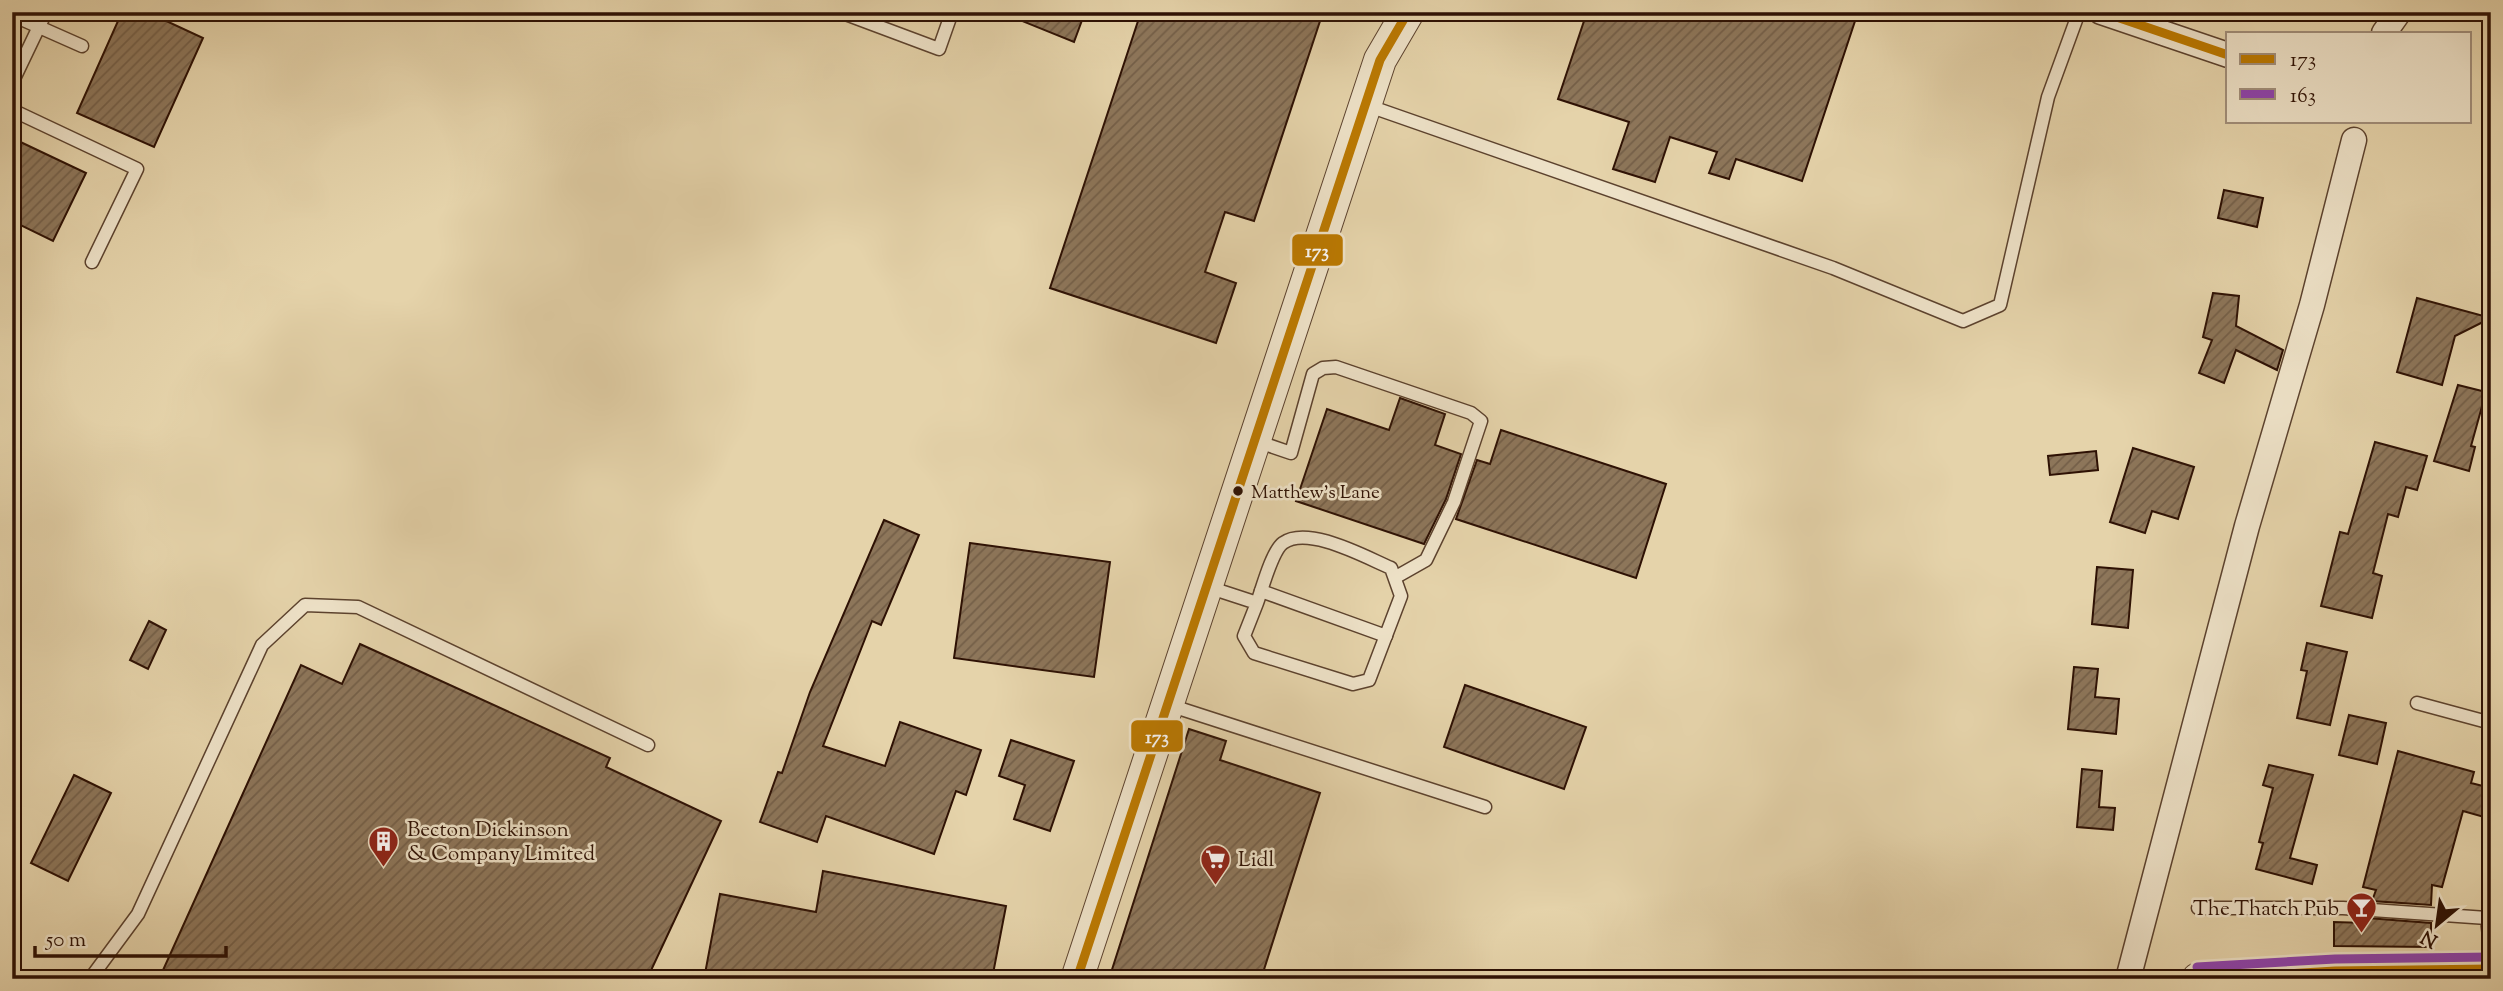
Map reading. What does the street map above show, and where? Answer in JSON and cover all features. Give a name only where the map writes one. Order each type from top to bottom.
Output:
[{"type":"street","points":[[1077,979],[1380,60],[1408,12]]},
{"type":"street","points":[[2101,12],[2226,54]]},
{"type":"street","points":[[2385,32],[2399,12]]},
{"type":"street","points":[[2128,979],[2240,553],[2312,304],[2354,141]]},
{"type":"street","points":[[2198,979],[2491,969]]},
{"type":"lane","points":[[12,83],[46,12]]},
{"type":"lane","points":[[840,12],[939,49],[952,12]]},
{"type":"lane","points":[[1365,104],[1833,268],[1963,321],[2000,305],[2048,97],[2079,12]]},
{"type":"lane","points":[[12,15],[82,46]]},
{"type":"lane","points":[[12,110],[137,169],[92,262]]},
{"type":"lane","points":[[1256,441],[1291,453],[1313,374],[1322,368],[1348,371],[1471,413],[1481,421],[1454,502],[1426,560],[1396,577]]},
{"type":"lane","points":[[1307,535],[1391,568],[1401,596],[1369,680],[1353,684],[1254,653],[1244,636],[1259,597],[1276,551],[1283,542],[1307,535]]},
{"type":"lane","points":[[1208,586],[1259,597],[1386,636]]},
{"type":"lane","points":[[90,979],[138,914],[262,645],[305,605],[358,607],[648,745]]},
{"type":"lane","points":[[2417,703],[2491,723]]},
{"type":"lane","points":[[1168,705],[1485,807]]},
{"type":"lane","points":[[2197,908],[2343,908],[2489,913],[2491,956]]},
{"type":"building","points":[[122,12],[147,12],[203,38],[154,147],[77,113]]},
{"type":"building","points":[[1000,12],[1085,12],[1074,42]]},
{"type":"building","points":[[1141,12],[1323,12],[1254,221],[1225,212],[1205,272],[1236,283],[1216,343],[1050,288]]},
{"type":"building","points":[[1587,12],[1858,12],[1802,181],[1736,159],[1729,179],[1709,173],[1717,152],[1670,137],[1655,182],[1613,169],[1629,122],[1558,99]]},
{"type":"building","points":[[12,138],[86,173],[53,241],[12,221]]},
{"type":"building","points":[[2224,190],[2263,198],[2257,227],[2218,218]]},
{"type":"building","points":[[2213,293],[2239,296],[2236,326],[2283,350],[2277,370],[2236,350],[2224,383],[2199,373],[2212,340],[2203,337]]},
{"type":"building","points":[[2417,298],[2491,318],[2455,336],[2442,385],[2397,372]]},
{"type":"building","points":[[2458,385],[2486,392],[2471,446],[2475,447],[2469,471],[2434,461]]},
{"type":"building","points":[[1400,398],[1445,414],[1435,445],[1461,454],[1446,499],[1424,544],[1296,501],[1327,409],[1389,430]]},
{"type":"building","points":[[1501,430],[1666,484],[1636,578],[1456,519],[1477,460],[1490,464]]},
{"type":"building","points":[[2375,442],[2427,456],[2417,490],[2406,487],[2398,517],[2388,514],[2373,573],[2382,576],[2372,618],[2321,606],[2340,532],[2348,534]]},
{"type":"building","points":[[2133,448],[2194,467],[2178,519],[2152,511],[2145,533],[2110,522]]},
{"type":"building","points":[[2096,451],[2098,470],[2050,475],[2048,456]]},
{"type":"building","points":[[884,520],[919,535],[881,625],[872,621],[823,746],[885,766],[900,722],[981,750],[966,795],[956,791],[934,854],[826,816],[817,842],[760,822],[778,772],[782,773],[810,692]]},
{"type":"building","points":[[970,543],[1110,562],[1094,677],[954,658]]},
{"type":"building","points":[[2097,567],[2133,570],[2128,628],[2092,624]]},
{"type":"building","points":[[149,621],[166,630],[148,669],[130,660]]},
{"type":"building","points":[[2307,643],[2347,652],[2330,725],[2297,718],[2307,671],[2301,670]]},
{"type":"building","name":"Becton Dickinson & Company Limited","points":[[360,644],[610,758],[606,767],[721,821],[647,979],[159,979],[301,665],[342,684]]},
{"type":"building","points":[[2074,667],[2098,669],[2095,697],[2119,699],[2116,734],[2068,729]]},
{"type":"building","points":[[1465,685],[1586,727],[1564,789],[1444,747]]},
{"type":"building","points":[[2349,715],[2386,723],[2377,764],[2339,755]]},
{"type":"building","name":"Lidl","points":[[1189,729],[1226,741],[1220,760],[1320,793],[1261,979],[1109,979]]},
{"type":"building","points":[[1011,740],[1074,761],[1050,831],[1014,819],[1025,785],[999,776]]},
{"type":"building","points":[[2398,751],[2474,772],[2471,783],[2491,788],[2491,819],[2463,811],[2442,887],[2432,885],[2431,905],[2372,901],[2376,890],[2363,887]]},
{"type":"building","points":[[2269,765],[2313,775],[2290,858],[2317,865],[2312,884],[2256,869],[2263,843],[2259,842],[2273,788],[2263,785]]},
{"type":"building","points":[[2082,769],[2102,771],[2099,807],[2115,808],[2113,830],[2077,827]]},
{"type":"building","points":[[74,775],[111,793],[68,881],[31,863]]},
{"type":"building","points":[[823,871],[1006,906],[992,979],[704,979],[720,894],[816,912]]},
{"type":"building","points":[[2367,918],[2431,923],[2431,947],[2334,946],[2334,922],[2366,923]]},
{"type":"transit line","name":"173","points":[[1077,979],[1380,60],[1408,12]]},
{"type":"transit line","name":"173","points":[[2102,12],[2226,54]]},
{"type":"transit line","name":"163","points":[[2197,967],[2335,959],[2491,957]]},
{"type":"transit line","name":"173","points":[[2202,979],[2335,971],[2491,969]]},
{"type":"place","name":"Matthew's Lane","points":[[1238,491]]},
{"type":"place","name":"Becton Dickinson & Company Limited","points":[[384,868]]},
{"type":"place","name":"Lidl","points":[[1215,886]]},
{"type":"place","name":"The Thatch Pub","points":[[2362,935]]}]
